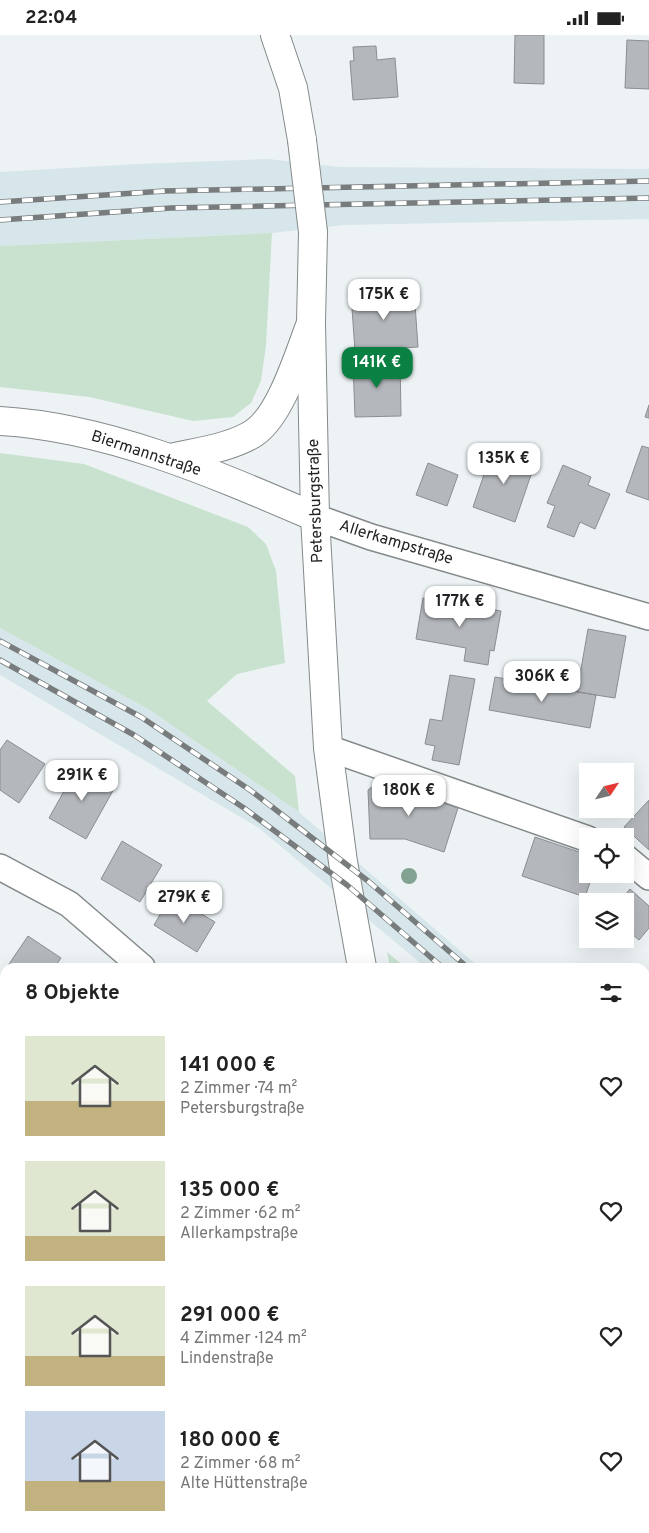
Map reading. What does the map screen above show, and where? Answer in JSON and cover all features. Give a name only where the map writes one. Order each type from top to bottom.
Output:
[{"type":"main road","name":"Petersburgstraße","points":[[275,35],[293,88],[302,140],[313,232],[311,323],[316,517],[328,748],[343,862],[361,963]]},
{"type":"main road","points":[[170,458],[229,444],[253,434],[262,427],[274,414],[311,323]]},
{"type":"main road","name":"Biermannstraße","points":[[0,421],[76,431],[170,458],[316,517]]},
{"type":"street","name":"Allerkampstraße","points":[[316,517],[371,537],[649,617]]},
{"type":"street","points":[[328,748],[579,836]]},
{"type":"street","points":[[634,864],[649,877]]},
{"type":"street","points":[[0,867],[69,903],[137,963]]},
{"type":"shaded area","points":[[268,159],[341,167],[649,169],[649,219],[345,225],[272,233],[0,246],[0,172]]},
{"type":"shaded area","points":[[0,628],[148,709],[299,812],[474,963],[420,963],[259,828],[0,675]]},
{"type":"green space","points":[[272,233],[266,345],[261,381],[251,403],[233,417],[193,421],[89,397],[0,387],[0,246]]},
{"type":"green space","points":[[0,453],[84,464],[248,527],[266,544],[276,571],[285,663],[237,674],[207,701],[295,776],[299,812],[148,709],[0,628]]},
{"type":"green space","points":[[387,952],[400,963],[389,963]]},
{"type":"building","points":[[515,35],[544,35],[544,84],[514,83]]},
{"type":"building","points":[[627,40],[649,41],[649,89],[625,88]]},
{"type":"building","points":[[376,46],[377,60],[395,58],[398,97],[353,100],[350,61],[354,61],[353,47]]},
{"type":"building","points":[[414,290],[418,347],[355,351],[351,294]]},
{"type":"building","points":[[400,361],[401,416],[355,417],[353,362]]},
{"type":"building","points":[[649,405],[649,418],[645,417]]},
{"type":"building","points":[[642,446],[649,448],[649,500],[626,492]]},
{"type":"building","points":[[493,448],[535,463],[515,522],[473,507]]},
{"type":"building","points":[[428,463],[458,475],[447,506],[416,495]]},
{"type":"building","points":[[563,465],[591,477],[588,485],[610,494],[595,529],[580,522],[574,537],[547,527],[555,506],[547,503]]},
{"type":"building","points":[[423,598],[501,611],[494,651],[490,650],[488,665],[464,661],[466,648],[416,639]]},
{"type":"building","points":[[588,629],[626,636],[615,698],[577,692]]},
{"type":"building","points":[[450,675],[475,679],[459,765],[432,760],[435,746],[425,744],[430,719],[442,721]]},
{"type":"building","points":[[495,677],[596,695],[590,728],[489,710]]},
{"type":"building","points":[[7,740],[45,764],[19,803],[0,790],[0,750]]},
{"type":"building","points":[[78,766],[115,787],[86,839],[49,818]]},
{"type":"building","points":[[378,782],[458,808],[444,852],[405,839],[370,839],[368,790]]},
{"type":"building","points":[[649,800],[649,850],[634,836],[634,828],[624,827]]},
{"type":"building","points":[[535,837],[579,852],[579,883],[590,883],[586,893],[579,893],[579,895],[522,876]]},
{"type":"building","points":[[122,841],[162,865],[140,902],[101,879]]},
{"type":"building","points":[[630,889],[649,906],[649,928],[639,940],[634,936],[634,893],[627,893]]},
{"type":"building","points":[[171,896],[215,922],[197,952],[154,925]]},
{"type":"building","points":[[28,936],[61,958],[58,963],[10,963]]},
{"type":"railway","points":[[0,202],[165,191],[649,181]]},
{"type":"railway","points":[[0,220],[171,208],[649,198]]},
{"type":"railway","points":[[0,641],[141,717],[250,790],[368,881],[462,963]]},
{"type":"railway","points":[[0,660],[134,735],[244,808],[347,885],[437,963]]}]
